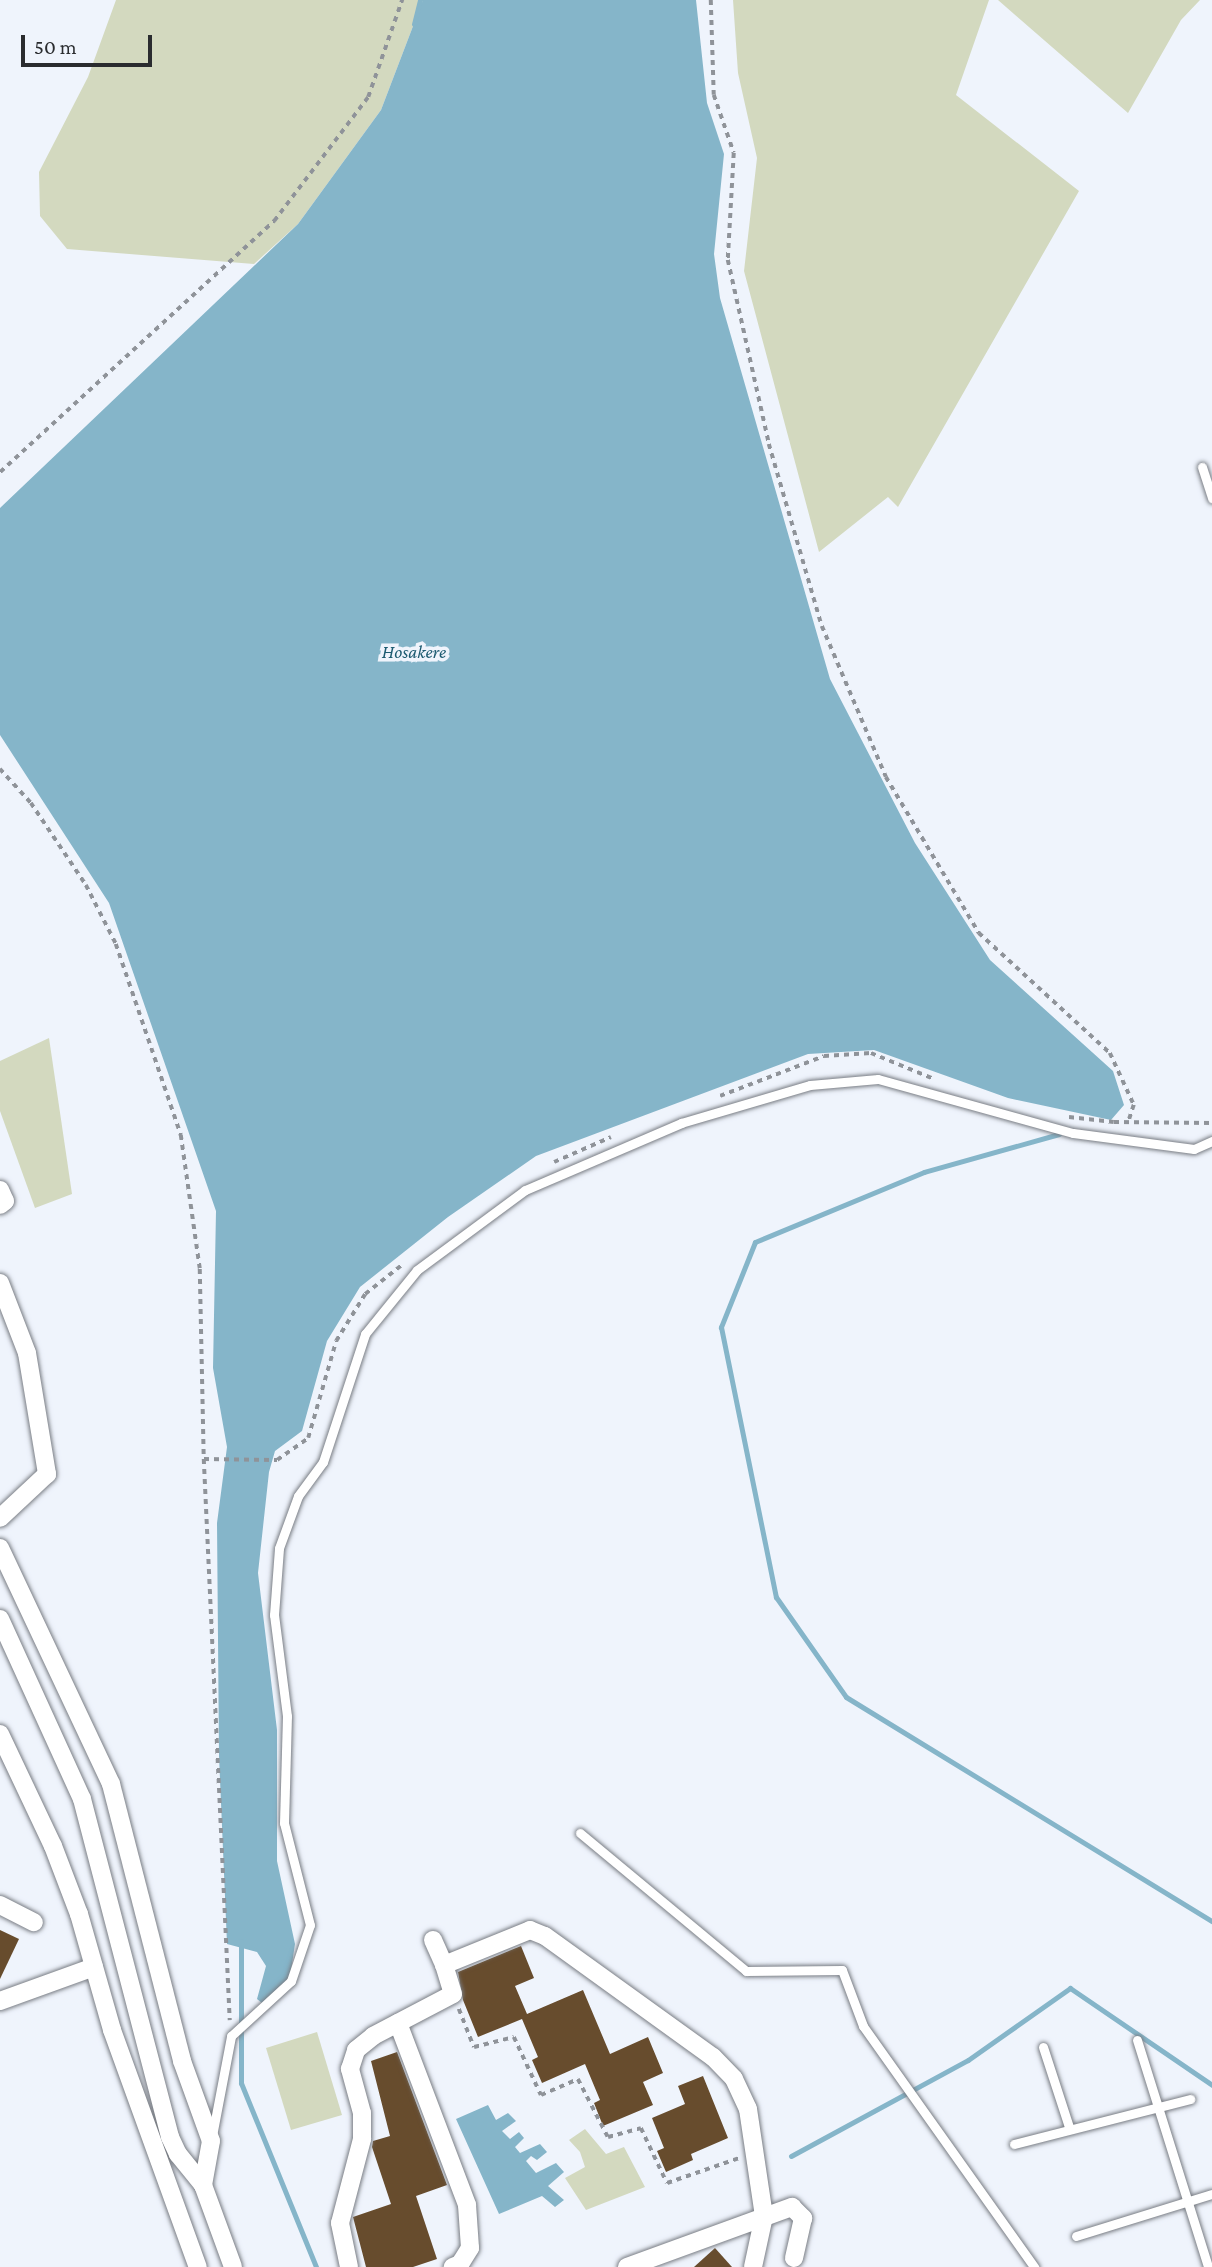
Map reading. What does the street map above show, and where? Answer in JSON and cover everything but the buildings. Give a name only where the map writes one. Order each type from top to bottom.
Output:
[{"type":"street","points":[[0,1190],[5,1201],[0,1205]]},
{"type":"street","points":[[0,1283],[27,1353],[47,1474],[0,1518]]},
{"type":"street","points":[[0,1548],[111,1784],[152,1931],[182,2061],[211,2141],[203,2185]]},
{"type":"street","points":[[0,1619],[82,1799],[178,2154],[203,2185],[233,2267]]},
{"type":"street","points":[[0,1734],[53,1846],[155,2159],[198,2267]]},
{"type":"street","points":[[82,1799],[111,1784]]},
{"type":"street","points":[[0,1905],[34,1922]]},
{"type":"street","points":[[444,1965],[530,1930],[545,1936],[713,2057],[734,2079],[748,2109],[757,2151],[764,2216],[753,2267]]},
{"type":"street","points":[[120,1938],[152,1931]]},
{"type":"street","points":[[349,2267],[340,2223],[362,2139],[362,2113],[350,2069],[356,2050],[398,2023],[453,1994],[433,1940]]},
{"type":"street","points":[[0,2001],[94,1967]]},
{"type":"street","points":[[398,2023],[467,2205],[470,2248],[460,2264],[453,2267]]},
{"type":"street","points":[[155,2067],[182,2061]]},
{"type":"street","points":[[178,2154],[211,2141]]},
{"type":"street","points":[[627,2267],[792,2207],[802,2213],[794,2258]]},
{"type":"lane","points":[[1202,467],[1212,498]]},
{"type":"lane","points":[[211,2141],[231,2036],[291,1981],[310,1925],[284,1823],[287,1716],[274,1615],[279,1548],[298,1496],[323,1462],[365,1334],[417,1270],[525,1190],[681,1124],[810,1085],[878,1079],[1073,1133],[1194,1149],[1212,1142]]},
{"type":"lane","points":[[580,1833],[746,1971],[842,1970],[863,2026],[1034,2267]]},
{"type":"lane","points":[[1137,2040],[1155,2108],[1208,2267]]},
{"type":"lane","points":[[1043,2047],[1069,2127]]},
{"type":"lane","points":[[1014,2144],[1069,2127],[1190,2099]]},
{"type":"lane","points":[[1076,2236],[1212,2194]]},
{"type":"path","points":[[0,472],[274,221],[368,97],[402,0]]},
{"type":"path","points":[[711,0],[714,95],[734,153],[733,196],[725,242],[740,328],[769,444],[827,638],[886,777],[979,933],[1110,1053],[1133,1105],[1129,1120]]},
{"type":"path","points":[[0,769],[31,803],[86,885],[116,944],[180,1135],[200,1269],[204,1459],[231,2036]]},
{"type":"path","points":[[718,1097],[824,1056],[871,1054],[941,1082]]},
{"type":"path","points":[[1062,1116],[1114,1122],[1129,1120],[1212,1123]]},
{"type":"path","points":[[543,1167],[622,1133]]},
{"type":"path","points":[[204,1459],[225,1457],[277,1460],[308,1438],[336,1340],[365,1294],[414,1256]]},
{"type":"path","points":[[453,1994],[474,2047],[514,2037],[541,2095],[578,2079],[608,2137],[641,2128],[667,2183],[757,2151]]},
{"type":"green space","points":[[116,0],[423,0],[381,110],[298,224],[254,264],[67,249],[40,216],[39,172],[88,77]]},
{"type":"green space","points":[[733,0],[989,0],[956,95],[1079,191],[898,507],[888,497],[819,552],[744,271],[757,158],[738,73]]},
{"type":"green space","points":[[998,0],[1200,0],[1181,20],[1128,113]]},
{"type":"green space","points":[[49,1038],[72,1194],[35,1208],[0,1111],[0,1061]]},
{"type":"green space","points":[[317,2032],[342,2115],[291,2130],[266,2048]]},
{"type":"green space","points":[[585,2129],[606,2154],[624,2147],[645,2187],[586,2210],[565,2178],[585,2167],[580,2152],[569,2140]]},
{"type":"water","name":"Hosakere","points":[[423,0],[696,0],[707,103],[724,154],[714,254],[720,298],[830,679],[915,843],[990,960],[1113,1071],[1124,1105],[1111,1120],[1008,1098],[874,1050],[808,1054],[536,1156],[448,1217],[360,1287],[327,1341],[302,1431],[275,1451],[269,1472],[258,1573],[277,1730],[277,1861],[295,1944],[290,1977],[262,2003],[257,1999],[266,1966],[257,1952],[227,1944],[219,1756],[217,1523],[227,1447],[213,1368],[216,1211],[109,903],[0,735],[0,508],[298,224],[381,110]]},
{"type":"water","points":[[488,2105],[496,2120],[508,2113],[516,2121],[502,2131],[510,2139],[519,2132],[524,2138],[515,2147],[520,2153],[540,2144],[547,2152],[537,2160],[531,2156],[526,2161],[536,2173],[556,2163],[564,2172],[548,2186],[564,2200],[555,2207],[542,2196],[499,2214],[456,2119]]},
{"type":"waterway","points":[[414,24],[420,0]]},
{"type":"waterway","points":[[1059,1134],[924,1172],[755,1242],[721,1327],[776,1597],[846,1697],[1212,1921]]},
{"type":"waterway","points":[[241,1941],[241,2083],[316,2267]]},
{"type":"waterway","points":[[791,2156],[968,2060],[1070,1988],[1212,2085]]}]
